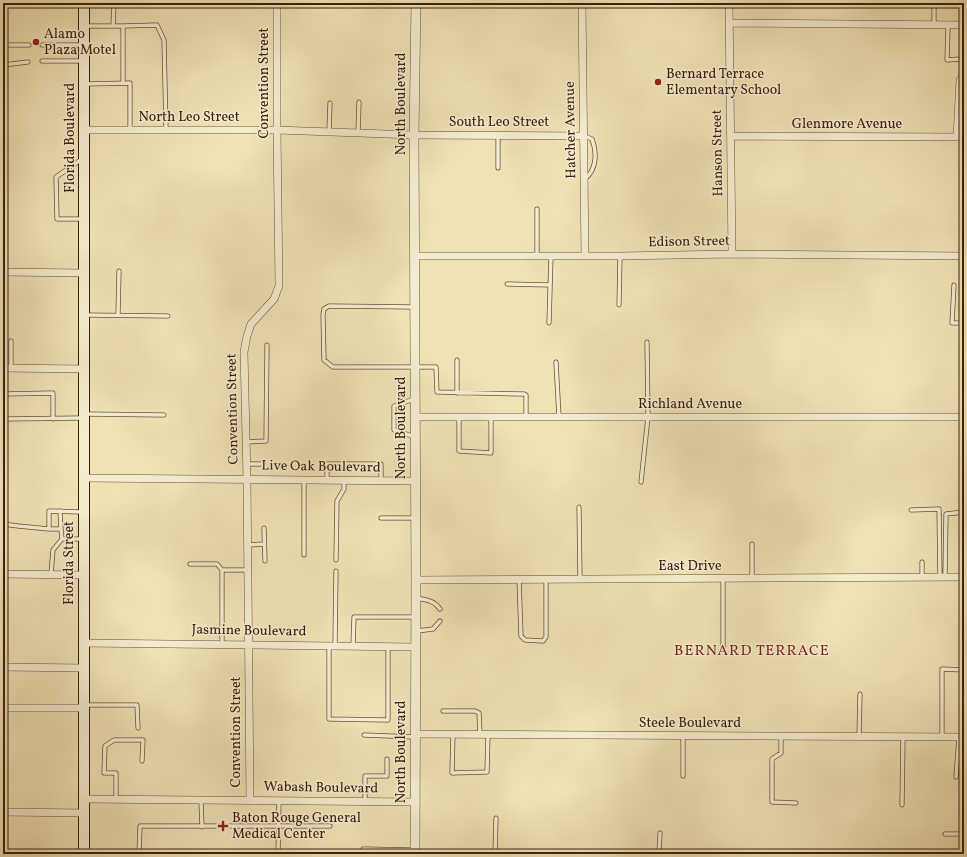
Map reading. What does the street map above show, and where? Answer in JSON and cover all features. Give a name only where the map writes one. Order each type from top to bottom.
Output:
[{"type":"main road","name":"Florida Boulevard","points":[[84,3],[84,273]]},
{"type":"main road","name":"Florida Street","points":[[84,273],[84,854]]},
{"type":"street","name":"Convention Street","points":[[250,800],[247,464],[244,352],[251,324],[274,299],[279,286],[277,3]]},
{"type":"street","name":"North Boulevard","points":[[415,852],[416,307],[414,135],[416,3]]},
{"type":"street","name":"Hatcher Avenue","points":[[582,3],[585,256]]},
{"type":"street","name":"Hanson Street","points":[[729,3],[732,254]]},
{"type":"street","points":[[729,23],[934,26],[964,25]]},
{"type":"street","points":[[960,137],[960,80],[964,75]]},
{"type":"street","name":"North Leo Street","points":[[84,130],[277,130],[414,135]]},
{"type":"street","name":"South Leo Street","points":[[414,135],[584,136]]},
{"type":"street","name":"Glenmore Avenue","points":[[731,136],[960,137]]},
{"type":"street","name":"Edison Street","points":[[415,256],[620,256],[732,254],[964,256]]},
{"type":"street","points":[[3,272],[84,273]]},
{"type":"street","points":[[7,368],[84,369]]},
{"type":"street","name":"Richland Avenue","points":[[415,417],[964,416]]},
{"type":"street","name":"Live Oak Boulevard","points":[[83,478],[415,482]]},
{"type":"street","points":[[3,574],[83,575]]},
{"type":"street","name":"East Drive","points":[[416,580],[964,577]]},
{"type":"street","name":"Jasmine Boulevard","points":[[83,643],[415,646]]},
{"type":"street","points":[[3,667],[83,668]]},
{"type":"street","points":[[3,708],[83,707]]},
{"type":"street","name":"Steele Boulevard","points":[[416,735],[962,737]]},
{"type":"street","name":"Wabash Boulevard","points":[[84,800],[415,802]]},
{"type":"street","points":[[3,812],[84,813]]},
{"type":"lane","points":[[113,26],[114,3]]},
{"type":"lane","points":[[934,3],[934,26]]},
{"type":"lane","points":[[948,26],[947,60],[963,58],[964,3]]},
{"type":"lane","points":[[84,26],[157,25],[164,40],[166,130]]},
{"type":"lane","points":[[123,26],[123,83]]},
{"type":"lane","points":[[3,45],[29,45]]},
{"type":"lane","points":[[42,45],[84,45]]},
{"type":"lane","points":[[42,61],[84,61]]},
{"type":"lane","points":[[3,65],[28,62]]},
{"type":"lane","points":[[84,84],[130,83],[130,129]]},
{"type":"lane","points":[[329,132],[330,102]]},
{"type":"lane","points":[[358,133],[359,102]]},
{"type":"lane","points":[[498,136],[498,168]]},
{"type":"lane","points":[[584,136],[592,139],[595,163],[591,174],[584,179]]},
{"type":"lane","points":[[84,158],[56,177],[58,220],[84,220]]},
{"type":"lane","points":[[537,209],[537,256]]},
{"type":"lane","points":[[549,323],[551,256]]},
{"type":"lane","points":[[619,305],[620,256]]},
{"type":"lane","points":[[118,315],[119,271]]},
{"type":"lane","points":[[507,284],[550,285]]},
{"type":"lane","points":[[954,284],[952,323],[964,323]]},
{"type":"lane","points":[[416,307],[329,306],[324,309],[323,315],[324,360],[333,367],[436,367],[437,392],[524,394],[526,395],[526,417]]},
{"type":"lane","points":[[84,314],[168,316]]},
{"type":"lane","points":[[7,368],[11,341]]},
{"type":"lane","points":[[641,482],[648,417],[647,342]]},
{"type":"lane","points":[[246,442],[266,441],[267,345]]},
{"type":"lane","points":[[457,360],[457,393]]},
{"type":"lane","points":[[556,362],[559,417]]},
{"type":"lane","points":[[3,394],[53,393],[53,418]]},
{"type":"lane","points":[[415,398],[394,406],[394,430],[415,437]]},
{"type":"lane","points":[[3,419],[164,415]]},
{"type":"lane","points":[[459,417],[459,451],[491,453],[491,417]]},
{"type":"lane","points":[[247,464],[262,464]]},
{"type":"lane","points":[[327,480],[328,464],[381,464],[381,481]]},
{"type":"lane","points":[[304,480],[304,555]]},
{"type":"lane","points":[[336,560],[337,501],[344,488],[344,480]]},
{"type":"lane","points":[[579,507],[580,579]]},
{"type":"lane","points":[[911,510],[939,509],[942,578]]},
{"type":"lane","points":[[49,529],[49,511],[83,512]]},
{"type":"lane","points":[[51,575],[53,550],[62,539],[60,511]]},
{"type":"lane","points":[[942,578],[946,514],[964,512]]},
{"type":"lane","points":[[381,518],[416,518]]},
{"type":"lane","points":[[3,524],[61,529]]},
{"type":"lane","points":[[264,528],[265,561]]},
{"type":"lane","points":[[62,539],[83,539]]},
{"type":"lane","points":[[248,545],[264,544]]},
{"type":"lane","points":[[752,544],[752,578]]},
{"type":"lane","points":[[922,562],[922,578]]},
{"type":"lane","points":[[190,564],[217,564],[222,570],[222,644]]},
{"type":"lane","points":[[222,570],[248,570]]},
{"type":"lane","points":[[336,571],[329,719],[388,720],[388,646]]},
{"type":"lane","points":[[723,578],[723,650]]},
{"type":"lane","points":[[519,579],[521,636],[525,640],[543,640],[546,637],[546,579]]},
{"type":"lane","points":[[416,598],[431,601],[440,608]]},
{"type":"lane","points":[[353,646],[354,617],[416,617]]},
{"type":"lane","points":[[416,631],[433,629],[440,621]]},
{"type":"lane","points":[[942,737],[942,669],[964,670]]},
{"type":"lane","points":[[859,736],[860,694]]},
{"type":"lane","points":[[83,707],[138,705],[138,728]]},
{"type":"lane","points":[[442,711],[475,711],[479,713],[484,735],[487,772],[452,773],[453,734]]},
{"type":"lane","points":[[364,735],[416,735]]},
{"type":"lane","points":[[683,776],[684,736]]},
{"type":"lane","points":[[781,736],[781,753],[772,760],[772,802],[796,803]]},
{"type":"lane","points":[[902,804],[903,737]]},
{"type":"lane","points":[[956,777],[962,737]]},
{"type":"lane","points":[[116,800],[116,773],[104,773],[105,746],[114,740],[143,740],[142,761]]},
{"type":"lane","points":[[365,802],[365,776],[387,776],[387,759]]},
{"type":"lane","points":[[201,800],[202,827]]},
{"type":"lane","points":[[278,854],[279,801]]},
{"type":"lane","points":[[496,818],[496,854]]},
{"type":"lane","points":[[139,854],[140,826],[330,826]]},
{"type":"lane","points":[[660,833],[660,854]]},
{"type":"lane","points":[[945,834],[964,834]]},
{"type":"lane","points":[[363,854],[363,849],[415,852]]},
{"type":"place","name":"Alamo Plaza Motel","points":[[36,42]]},
{"type":"place","name":"Bernard Terrace Elementary School","points":[[658,82]]},
{"type":"place","name":"Baton Rouge General Medical Center","points":[[223,826]]},
{"type":"district","name":"BERNARD TERRACE","points":[[752,651]]}]
